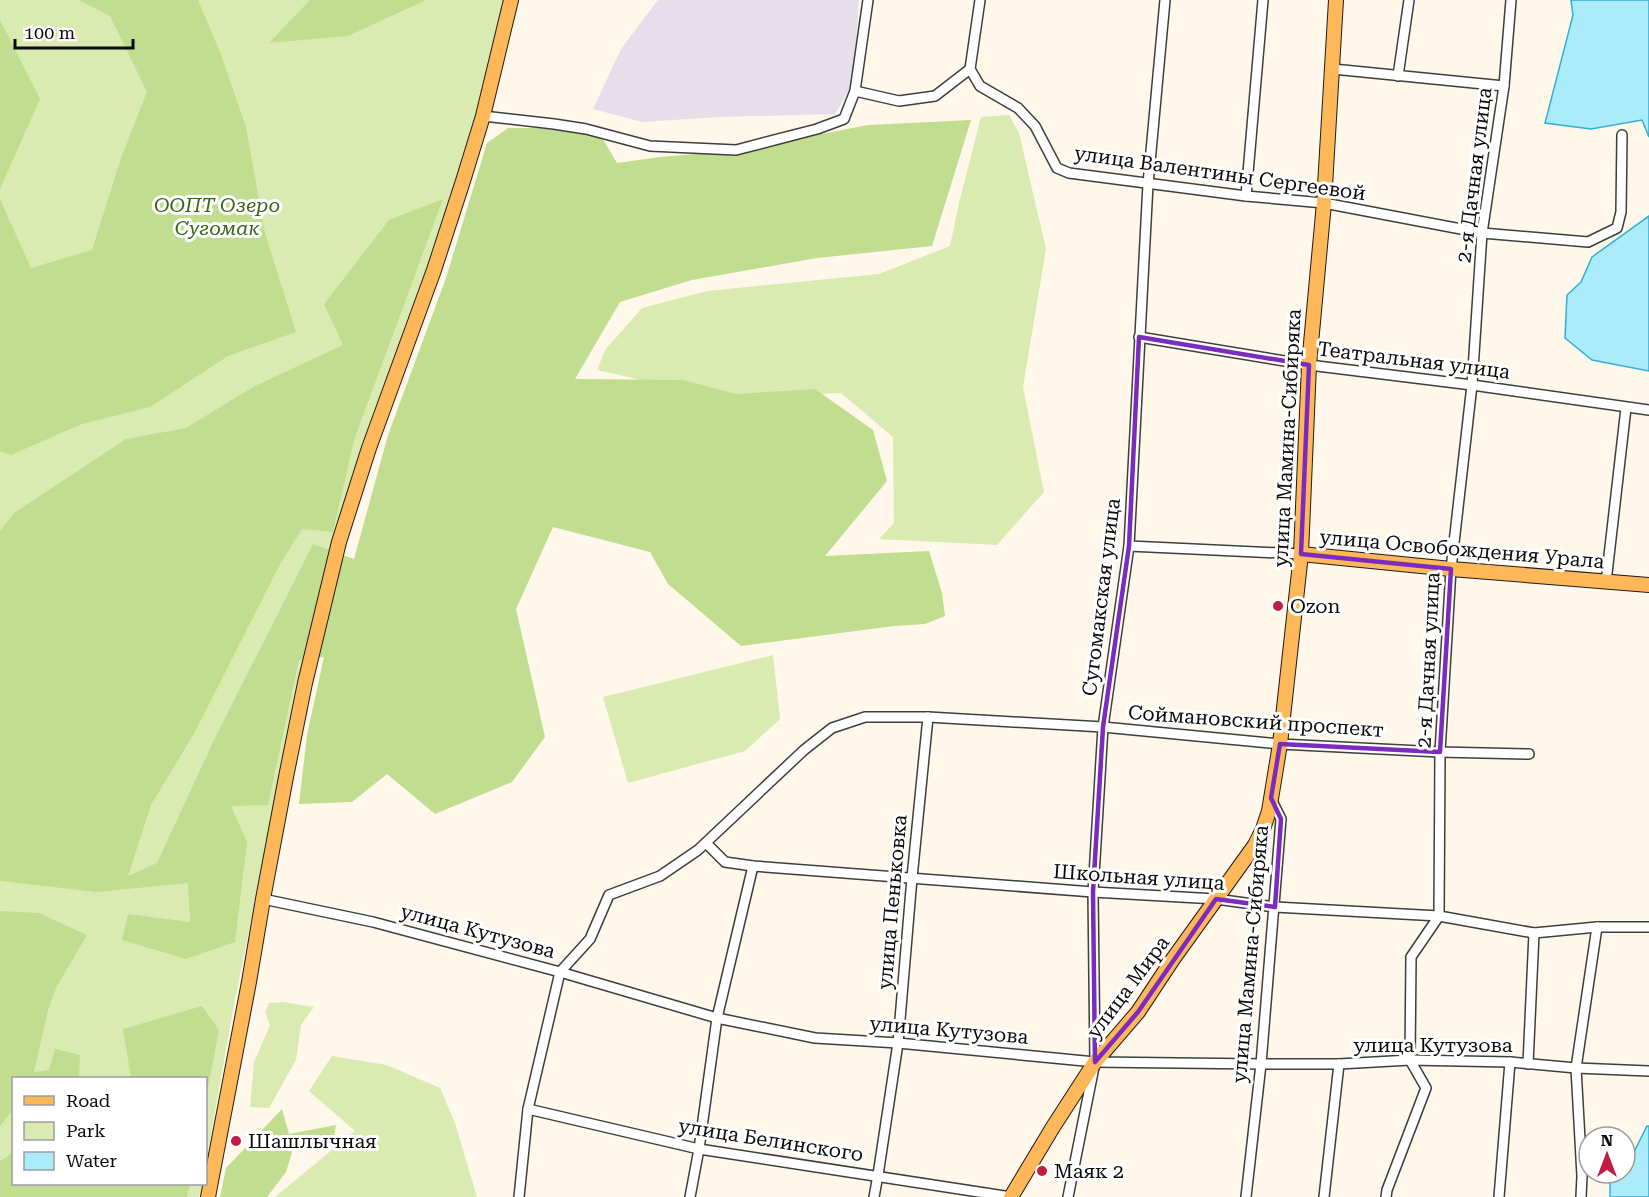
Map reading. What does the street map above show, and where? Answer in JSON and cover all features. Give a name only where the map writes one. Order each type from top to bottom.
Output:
[{"type":"main road","points":[[208,1197],[305,682],[339,542],[369,448],[434,270],[463,181],[483,116],[511,0]]},
{"type":"main road","name":"улица Мамина-Сибиряка","points":[[1271,798],[1280,744],[1300,555],[1309,365],[1324,203],[1336,0]]},
{"type":"main road","name":"улица Освобождения Урала","points":[[1300,555],[1649,585]]},
{"type":"main road","name":"улица Мира","points":[[1011,1197],[1095,1062],[1138,1012],[1255,845],[1263,829],[1271,798]]},
{"type":"street","points":[[483,116],[554,123],[650,146],[736,150],[817,129],[844,119],[855,91],[868,0]]},
{"type":"street","points":[[855,91],[899,101],[935,96],[970,69],[980,0]]},
{"type":"street","name":"Сугомакская улица","points":[[1068,1197],[1095,1062],[1093,892],[1103,727],[1129,546],[1148,184],[1165,0]]},
{"type":"street","points":[[1246,196],[1263,0]]},
{"type":"street","points":[[1398,76],[1408,0]]},
{"type":"street","name":"2-я Дачная улица","points":[[1439,916],[1440,752],[1451,569],[1472,385],[1482,233],[1504,86],[1511,0]]},
{"type":"street","name":"улица Валентины Сергеевой","points":[[970,69],[980,86],[1018,108],[1035,126],[1057,168],[1069,173],[1246,196],[1324,203],[1482,233],[1588,242],[1617,228],[1621,212],[1622,135]]},
{"type":"street","points":[[1333,69],[1504,86]]},
{"type":"street","name":"Театральная улица","points":[[1139,337],[1309,365],[1649,410]]},
{"type":"street","points":[[1606,582],[1626,408]]},
{"type":"street","name":"улица Освобождения Урала","points":[[1129,546],[1300,555]]},
{"type":"street","name":"Соймановский проспект","points":[[560,972],[590,939],[609,895],[660,876],[698,850],[804,750],[832,728],[865,717],[928,717],[1103,727],[1280,744],[1529,754]]},
{"type":"street","name":"улица Пеньковка","points":[[874,1197],[898,1042],[928,717]]},
{"type":"street","name":"улица Мамина-Сибиряка","points":[[1246,1197],[1261,1064],[1281,819],[1271,798]]},
{"type":"street","name":"Школьная улица","points":[[706,843],[725,862],[753,866],[1216,899],[1275,907],[1439,916],[1534,933],[1597,927],[1649,927]]},
{"type":"street","points":[[690,1197],[717,1018],[753,866]]},
{"type":"street","name":"улица Кутузова","points":[[263,899],[373,922],[560,972],[717,1018],[815,1038],[898,1042],[1095,1062],[1338,1064],[1410,1060],[1510,1062],[1649,1071]]},
{"type":"street","points":[[1386,1197],[1426,1088],[1410,1060],[1411,957],[1439,916]]},
{"type":"street","points":[[1581,1197],[1582,1176],[1576,1068],[1597,927]]},
{"type":"street","points":[[1528,1064],[1534,933]]},
{"type":"street","points":[[519,1197],[528,1109],[560,972]]},
{"type":"street","points":[[1499,1197],[1510,1062]]},
{"type":"street","points":[[1324,1197],[1338,1064]]},
{"type":"street","name":"улица Белинского","points":[[528,1109],[699,1149],[1011,1197]]},
{"type":"highlighted area","points":[[1139,337],[1309,365],[1301,554],[1451,569],[1440,752],[1280,744],[1271,798],[1281,819],[1275,907],[1216,899],[1138,1012],[1095,1062],[1093,892],[1103,727],[1129,546]]},
{"type":"shaded area","points":[[658,0],[859,0],[853,84],[835,114],[642,122],[593,109],[621,49]]},
{"type":"green space","name":"ООПТ Озеро Сугомак","points":[[0,0],[507,0],[477,115],[427,271],[360,451],[333,544],[299,685],[234,1005],[207,1156],[207,1077],[12,1077],[12,1185],[202,1185],[199,1197],[0,1197]]},
{"type":"green space","points":[[79,0],[198,0],[220,52],[246,127],[265,233],[296,332],[228,356],[150,407],[82,424],[11,455],[0,451],[0,199],[31,268],[92,250],[121,158],[147,92],[110,16]]},
{"type":"green space","points":[[310,0],[426,0],[348,36],[269,43]]},
{"type":"green space","points":[[0,20],[40,99],[0,189]]},
{"type":"green space","points":[[1009,115],[1019,133],[1046,249],[1023,387],[1044,492],[997,545],[879,539],[894,523],[893,437],[841,393],[726,399],[597,370],[605,350],[642,308],[707,291],[879,274],[950,246],[981,117]]},
{"type":"green space","points":[[971,120],[932,246],[817,258],[692,280],[620,302],[575,379],[683,380],[736,394],[815,389],[873,430],[887,481],[825,556],[929,551],[942,593],[945,616],[925,624],[741,646],[668,584],[650,552],[553,527],[516,609],[545,737],[512,782],[435,814],[387,774],[352,802],[299,804],[307,735],[324,657],[299,660],[268,805],[231,806],[247,842],[235,942],[186,959],[122,940],[128,914],[190,922],[188,883],[97,892],[0,881],[0,531],[14,513],[126,439],[186,428],[253,387],[343,345],[324,304],[389,220],[443,199],[354,440],[333,532],[302,529],[279,566],[195,732],[151,805],[128,876],[157,863],[214,740],[313,544],[354,559],[388,435],[446,278],[487,143],[508,128],[539,128],[600,134],[617,163],[733,151],[868,125]]},
{"type":"green space","points":[[773,655],[780,719],[745,751],[628,783],[603,697]]},
{"type":"green space","points":[[0,911],[39,913],[87,935],[57,986],[48,1010],[34,1072],[49,1070],[55,1049],[80,1055],[79,1077],[12,1077],[12,1110],[0,1126]]},
{"type":"green space","points":[[283,1002],[314,1007],[301,1025],[296,1060],[269,1108],[250,1107],[254,1062],[270,1025],[265,1012],[269,1003]]},
{"type":"green space","points":[[202,1006],[219,1030],[207,1093],[207,1077],[131,1077],[123,1029]]},
{"type":"green space","points":[[332,1056],[387,1065],[440,1088],[455,1123],[477,1197],[275,1197],[355,1131],[309,1091]]},
{"type":"green space","points":[[282,1109],[289,1134],[336,1125],[333,1143],[293,1149],[286,1172],[267,1197],[220,1197],[226,1168]]},
{"type":"green space","points":[[12,1154],[12,1185],[190,1185],[187,1197],[0,1197],[0,1161]]},
{"type":"water","points":[[1571,0],[1649,0],[1649,137],[1642,120],[1591,129],[1545,123],[1573,15]]},
{"type":"water","points":[[1649,216],[1649,371],[1592,360],[1565,338],[1567,295],[1581,282],[1592,257]]},
{"type":"water","points":[[1649,1126],[1649,1197],[1610,1197],[1610,1185],[1637,1185],[1637,1146]]},
{"type":"place","name":"Ozon","points":[[1278,606]]},
{"type":"place","name":"Шашлычная","points":[[236,1141]]},
{"type":"place","name":"Маяк 2","points":[[1042,1171]]}]
